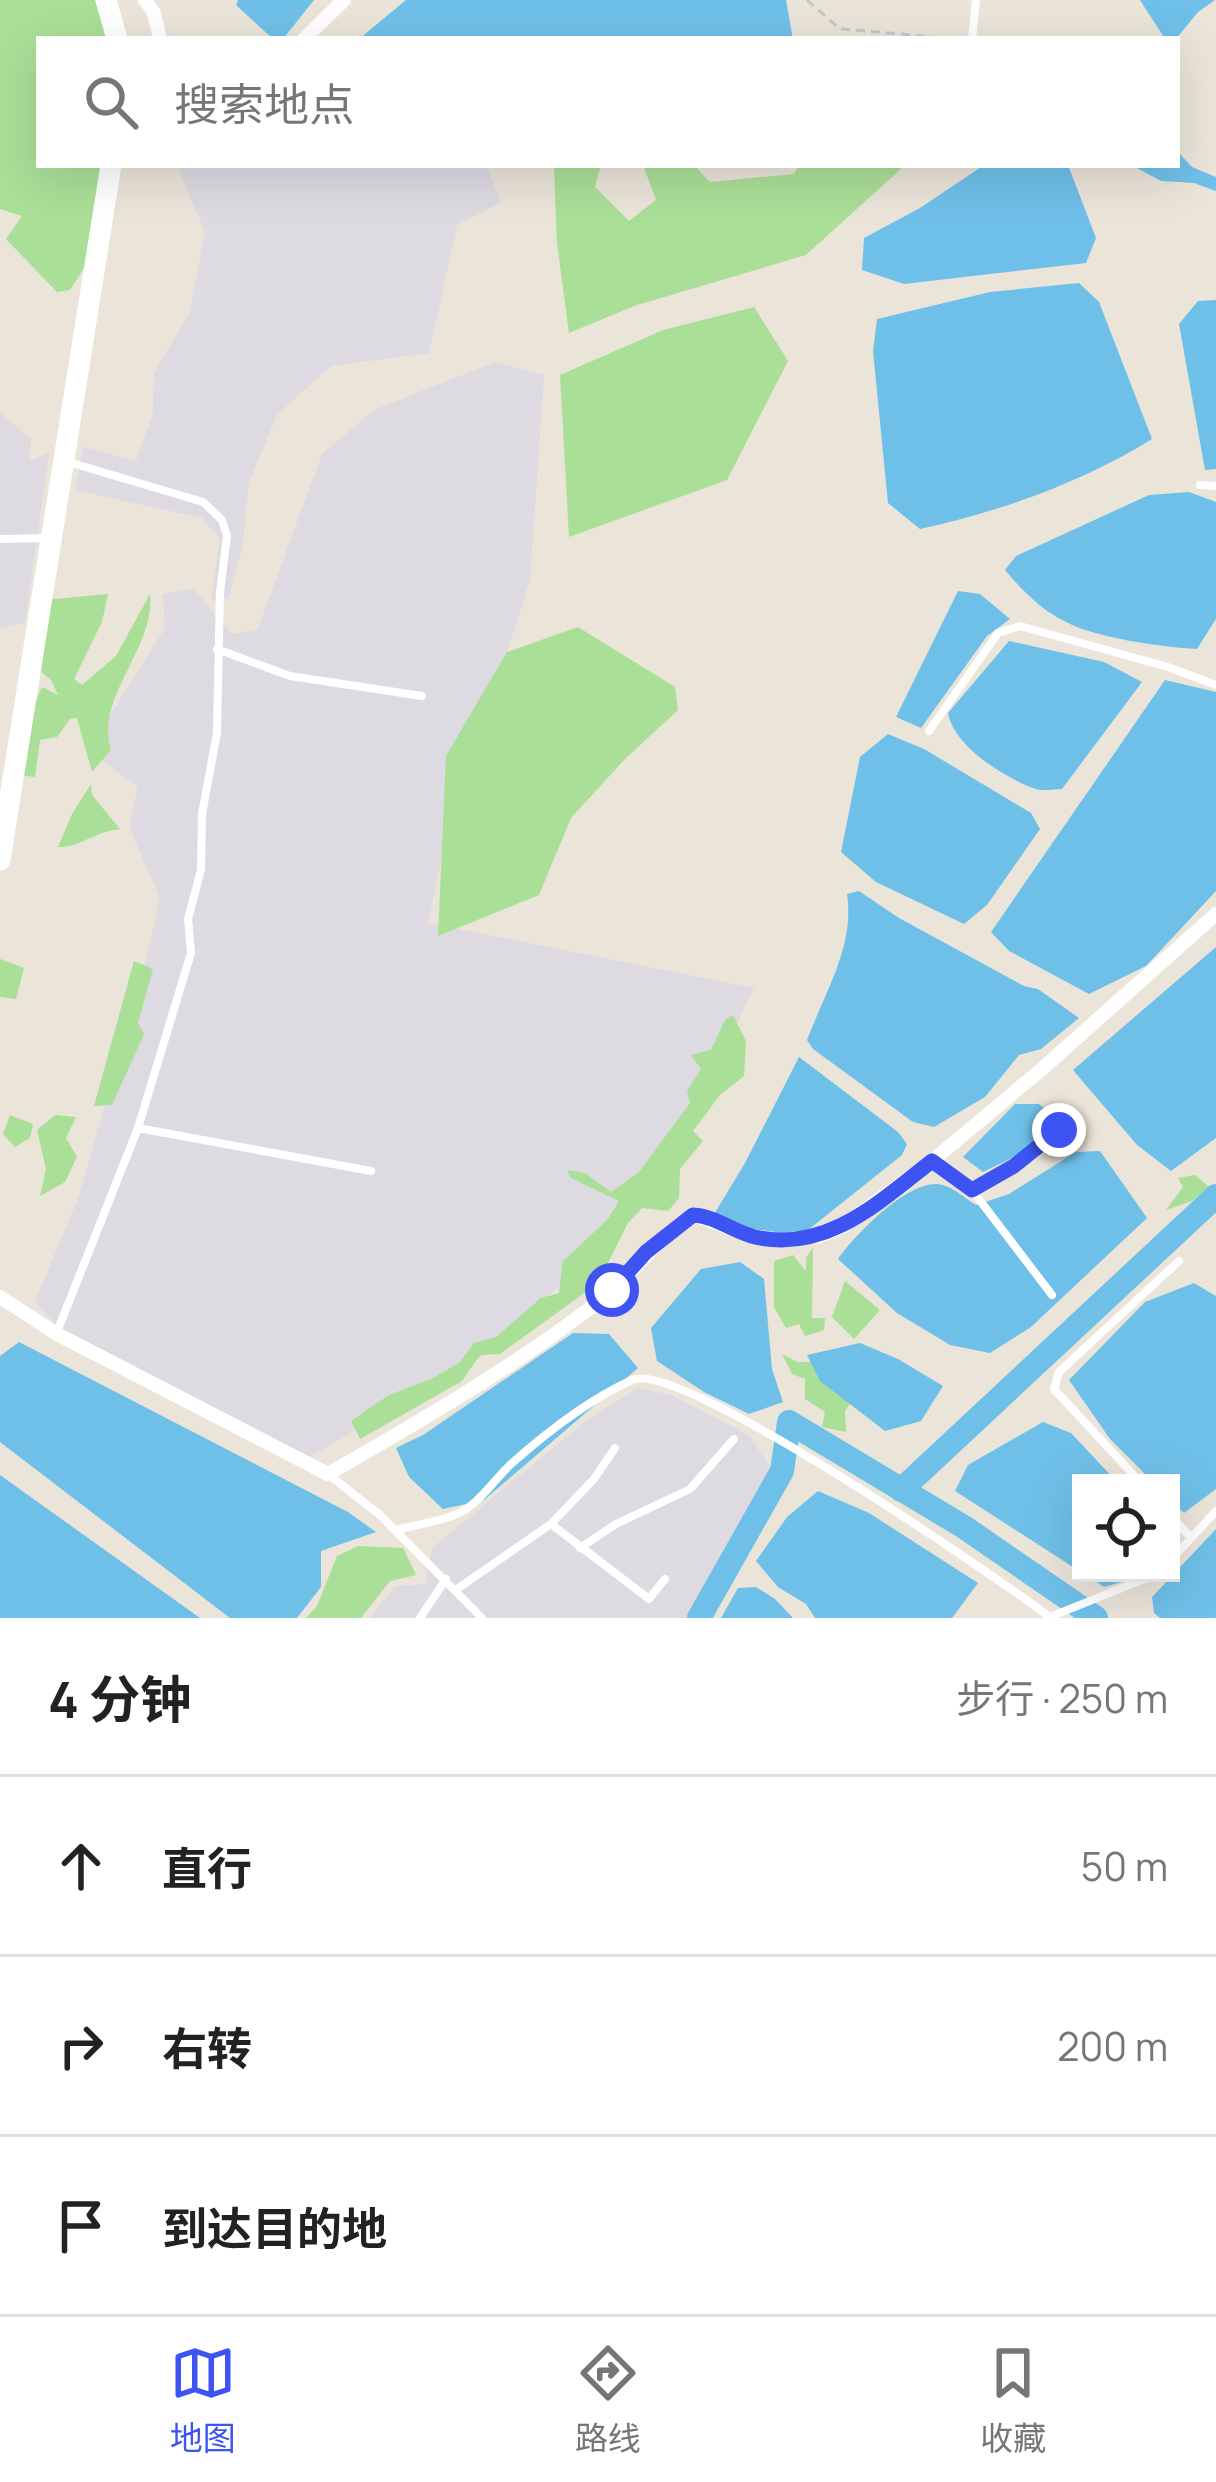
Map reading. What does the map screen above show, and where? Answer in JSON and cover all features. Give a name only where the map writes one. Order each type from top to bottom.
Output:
[{"type":"main road","points":[[106,0],[116,36]]},
{"type":"main road","points":[[0,860],[110,168]]},
{"type":"street","points":[[145,0],[159,36]]},
{"type":"street","points":[[307,36],[344,0]]},
{"type":"street","points":[[0,1297],[57,1334],[328,1474],[435,1413],[585,1313],[646,1252],[693,1215],[752,1236],[782,1240],[820,1236],[866,1213],[1213,922]]},
{"type":"lane","points":[[972,36],[976,0]]},
{"type":"lane","points":[[57,1334],[138,1129],[190,953],[188,919],[201,870],[202,814],[217,733],[217,649],[227,536],[214,510],[184,494],[63,460]]},
{"type":"lane","points":[[1200,485],[1216,486]]},
{"type":"lane","points":[[0,539],[51,538]]},
{"type":"lane","points":[[929,731],[998,633],[1020,626],[1146,660],[1216,685]]},
{"type":"lane","points":[[217,649],[290,676],[422,696]]},
{"type":"lane","points":[[138,1129],[371,1171]]},
{"type":"lane","points":[[972,1190],[1014,1166],[1059,1130]]},
{"type":"lane","points":[[932,1161],[972,1190],[1052,1295]]},
{"type":"lane","points":[[1133,1474],[1054,1389],[1060,1372],[1179,1261]]},
{"type":"lane","points":[[395,1530],[461,1513],[514,1461],[588,1404],[638,1377],[664,1380],[773,1437],[904,1515],[1051,1618],[1137,1582]]},
{"type":"lane","points":[[580,1548],[616,1524],[690,1489],[734,1439]]},
{"type":"lane","points":[[457,1589],[551,1524],[615,1448]]},
{"type":"lane","points":[[328,1474],[395,1530],[482,1618]]},
{"type":"lane","points":[[1180,1550],[1216,1511]]},
{"type":"lane","points":[[551,1524],[650,1599],[665,1579]]},
{"type":"lane","points":[[1180,1526],[1191,1538]]},
{"type":"lane","points":[[420,1618],[446,1579]]},
{"type":"path","points":[[808,0],[840,28],[928,36]]},
{"type":"shaded area","points":[[178,168],[487,168],[501,202],[457,225],[429,353],[331,366],[277,415],[249,482],[242,549],[229,597],[211,601],[220,539],[202,518],[75,490],[83,447],[136,461],[153,413],[154,374],[190,311],[205,232]]},
{"type":"shaded area","points":[[495,362],[544,375],[530,580],[442,856],[428,923],[754,988],[678,1143],[600,1247],[495,1349],[309,1457],[65,1334],[35,1302],[79,1196],[160,898],[129,827],[138,787],[88,750],[165,628],[163,594],[194,589],[232,634],[258,629],[322,454],[374,410]]},
{"type":"shaded area","points":[[0,413],[31,439],[29,461],[49,453],[25,623],[0,628]]},
{"type":"shaded area","points":[[638,1388],[671,1395],[749,1435],[773,1472],[686,1618],[370,1618],[395,1586],[425,1584],[432,1548],[587,1420]]},
{"type":"green space","points":[[0,0],[95,0],[106,36],[36,36],[36,168],[105,168],[94,253],[70,290],[57,292],[6,239],[22,216],[0,209]]},
{"type":"green space","points":[[554,168],[600,168],[595,187],[629,221],[656,200],[644,168],[697,168],[710,182],[794,174],[797,168],[902,168],[806,255],[634,306],[569,333],[557,243]]},
{"type":"green space","points":[[754,307],[788,361],[727,480],[569,537],[560,375],[663,330]]},
{"type":"green space","points":[[108,594],[102,622],[74,679],[82,685],[116,656],[150,594],[144,634],[111,711],[111,750],[92,772],[77,718],[70,719],[57,737],[40,740],[35,777],[18,775],[25,725],[42,687],[58,695],[51,680],[33,665],[44,600]]},
{"type":"green space","points":[[578,627],[675,687],[678,710],[571,818],[539,895],[438,936],[446,756],[507,652]]},
{"type":"green space","points":[[91,784],[92,795],[120,829],[58,847],[72,814]]},
{"type":"green space","points":[[0,959],[24,968],[16,999],[0,997]]},
{"type":"green space","points":[[134,961],[153,969],[138,1023],[144,1034],[112,1105],[94,1106]]},
{"type":"green space","points":[[733,1015],[746,1041],[744,1076],[720,1095],[693,1131],[703,1141],[680,1169],[679,1198],[668,1211],[642,1208],[628,1223],[600,1279],[588,1277],[587,1291],[500,1354],[480,1355],[462,1381],[360,1439],[351,1421],[389,1395],[459,1363],[474,1343],[496,1337],[541,1298],[559,1293],[563,1261],[608,1219],[619,1201],[571,1178],[567,1170],[585,1173],[611,1192],[639,1172],[690,1103],[687,1091],[701,1069],[691,1055],[711,1050],[725,1020]]},
{"type":"green space","points":[[10,1115],[33,1124],[30,1138],[15,1147],[3,1134]]},
{"type":"green space","points":[[55,1115],[76,1117],[66,1138],[77,1157],[65,1182],[40,1196],[46,1169],[37,1130]]},
{"type":"green space","points":[[1195,1175],[1209,1187],[1192,1201],[1166,1210],[1183,1187],[1178,1178]]},
{"type":"green space","points":[[813,1247],[812,1318],[825,1318],[824,1330],[805,1336],[799,1324],[786,1328],[774,1307],[774,1261],[793,1255],[806,1271],[806,1258]]},
{"type":"green space","points":[[845,1281],[880,1310],[854,1339],[832,1317]]},
{"type":"green space","points":[[782,1354],[797,1362],[838,1362],[855,1396],[845,1411],[846,1432],[822,1427],[825,1412],[805,1399],[805,1379],[792,1374]]},
{"type":"green space","points":[[358,1546],[403,1548],[416,1575],[390,1581],[361,1618],[306,1618],[317,1606],[337,1556]]},
{"type":"water","points":[[238,0],[314,0],[285,36],[270,36],[236,5]]},
{"type":"water","points":[[406,0],[786,0],[792,36],[363,36]]},
{"type":"water","points":[[1140,0],[1215,0],[1178,36],[1163,36]]},
{"type":"water","points":[[1180,154],[1192,167],[1216,177],[1216,191],[1194,183],[1161,181],[1137,168],[1180,168]]},
{"type":"water","points":[[980,168],[1069,168],[1096,238],[1086,263],[904,284],[862,270],[864,238]]},
{"type":"water","points":[[1079,283],[1099,302],[1152,439],[1040,494],[920,529],[888,503],[873,351],[877,319],[990,292]]},
{"type":"water","points":[[1216,300],[1216,469],[1205,470],[1179,324],[1198,301]]},
{"type":"water","points":[[1189,492],[1216,502],[1216,619],[1197,649],[1129,641],[1077,627],[1039,605],[1005,570],[1016,556],[1149,495]]},
{"type":"water","points":[[958,591],[980,594],[1010,619],[987,636],[921,728],[896,717]]},
{"type":"water","points":[[1009,641],[1104,662],[1142,682],[1062,789],[1036,789],[1007,776],[969,748],[952,725],[948,713]]},
{"type":"water","points":[[1165,680],[1216,692],[1216,891],[1146,966],[1089,994],[1009,951],[991,932]]},
{"type":"water","points":[[888,734],[924,749],[1031,813],[1040,829],[987,905],[964,924],[876,882],[841,852],[860,757]]},
{"type":"water","points":[[859,891],[899,918],[1024,986],[1038,989],[1079,1018],[1041,1049],[1019,1055],[985,1097],[934,1127],[913,1122],[807,1040],[843,950],[847,894]]},
{"type":"water","points":[[1216,947],[1216,1138],[1171,1171],[1137,1145],[1073,1070]]},
{"type":"water","points":[[799,1057],[898,1132],[907,1144],[902,1155],[803,1234],[739,1238],[713,1216]]},
{"type":"water","points":[[1015,1104],[1039,1104],[1062,1122],[1014,1157],[983,1172],[963,1157]]},
{"type":"water","points":[[1100,1151],[1147,1218],[1031,1327],[990,1353],[950,1345],[897,1313],[838,1259],[870,1223],[915,1189],[943,1185],[976,1205],[1009,1194],[1076,1152]]},
{"type":"water","points":[[740,1262],[764,1279],[772,1369],[783,1402],[749,1414],[657,1361],[651,1328],[701,1269]]},
{"type":"water","points":[[1194,1283],[1216,1296],[1216,1489],[1184,1513],[1180,1474],[1145,1474],[1110,1439],[1069,1380],[1145,1302]]},
{"type":"water","points":[[573,1333],[609,1334],[638,1368],[484,1500],[443,1509],[409,1477],[396,1448],[423,1435]]},
{"type":"water","points":[[19,1342],[348,1512],[376,1532],[321,1551],[321,1587],[297,1618],[230,1618],[0,1442],[0,1356]]},
{"type":"water","points":[[860,1343],[943,1386],[921,1421],[885,1431],[820,1381],[807,1355]]},
{"type":"water","points":[[1043,1422],[1071,1433],[1110,1474],[1072,1474],[1072,1566],[955,1491],[968,1465]]},
{"type":"water","points":[[0,1475],[200,1618],[0,1618]]},
{"type":"water","points":[[818,1491],[869,1513],[978,1583],[952,1618],[815,1618],[806,1604],[778,1587],[756,1561],[787,1517]]},
{"type":"water","points":[[1216,1529],[1216,1618],[1160,1618],[1154,1613],[1152,1597],[1166,1582],[1180,1582],[1180,1567]]},
{"type":"water","points":[[756,1587],[793,1618],[721,1618],[738,1588]]},
{"type":"waterway","points":[[901,1490],[1216,1196]]},
{"type":"waterway","points":[[699,1618],[782,1471],[789,1422],[964,1527],[1096,1618]]},
{"type":"route","points":[[612,1290],[646,1252],[693,1215],[752,1236],[782,1240],[820,1236],[866,1213],[932,1161],[972,1190],[1014,1166],[1059,1130]]}]
